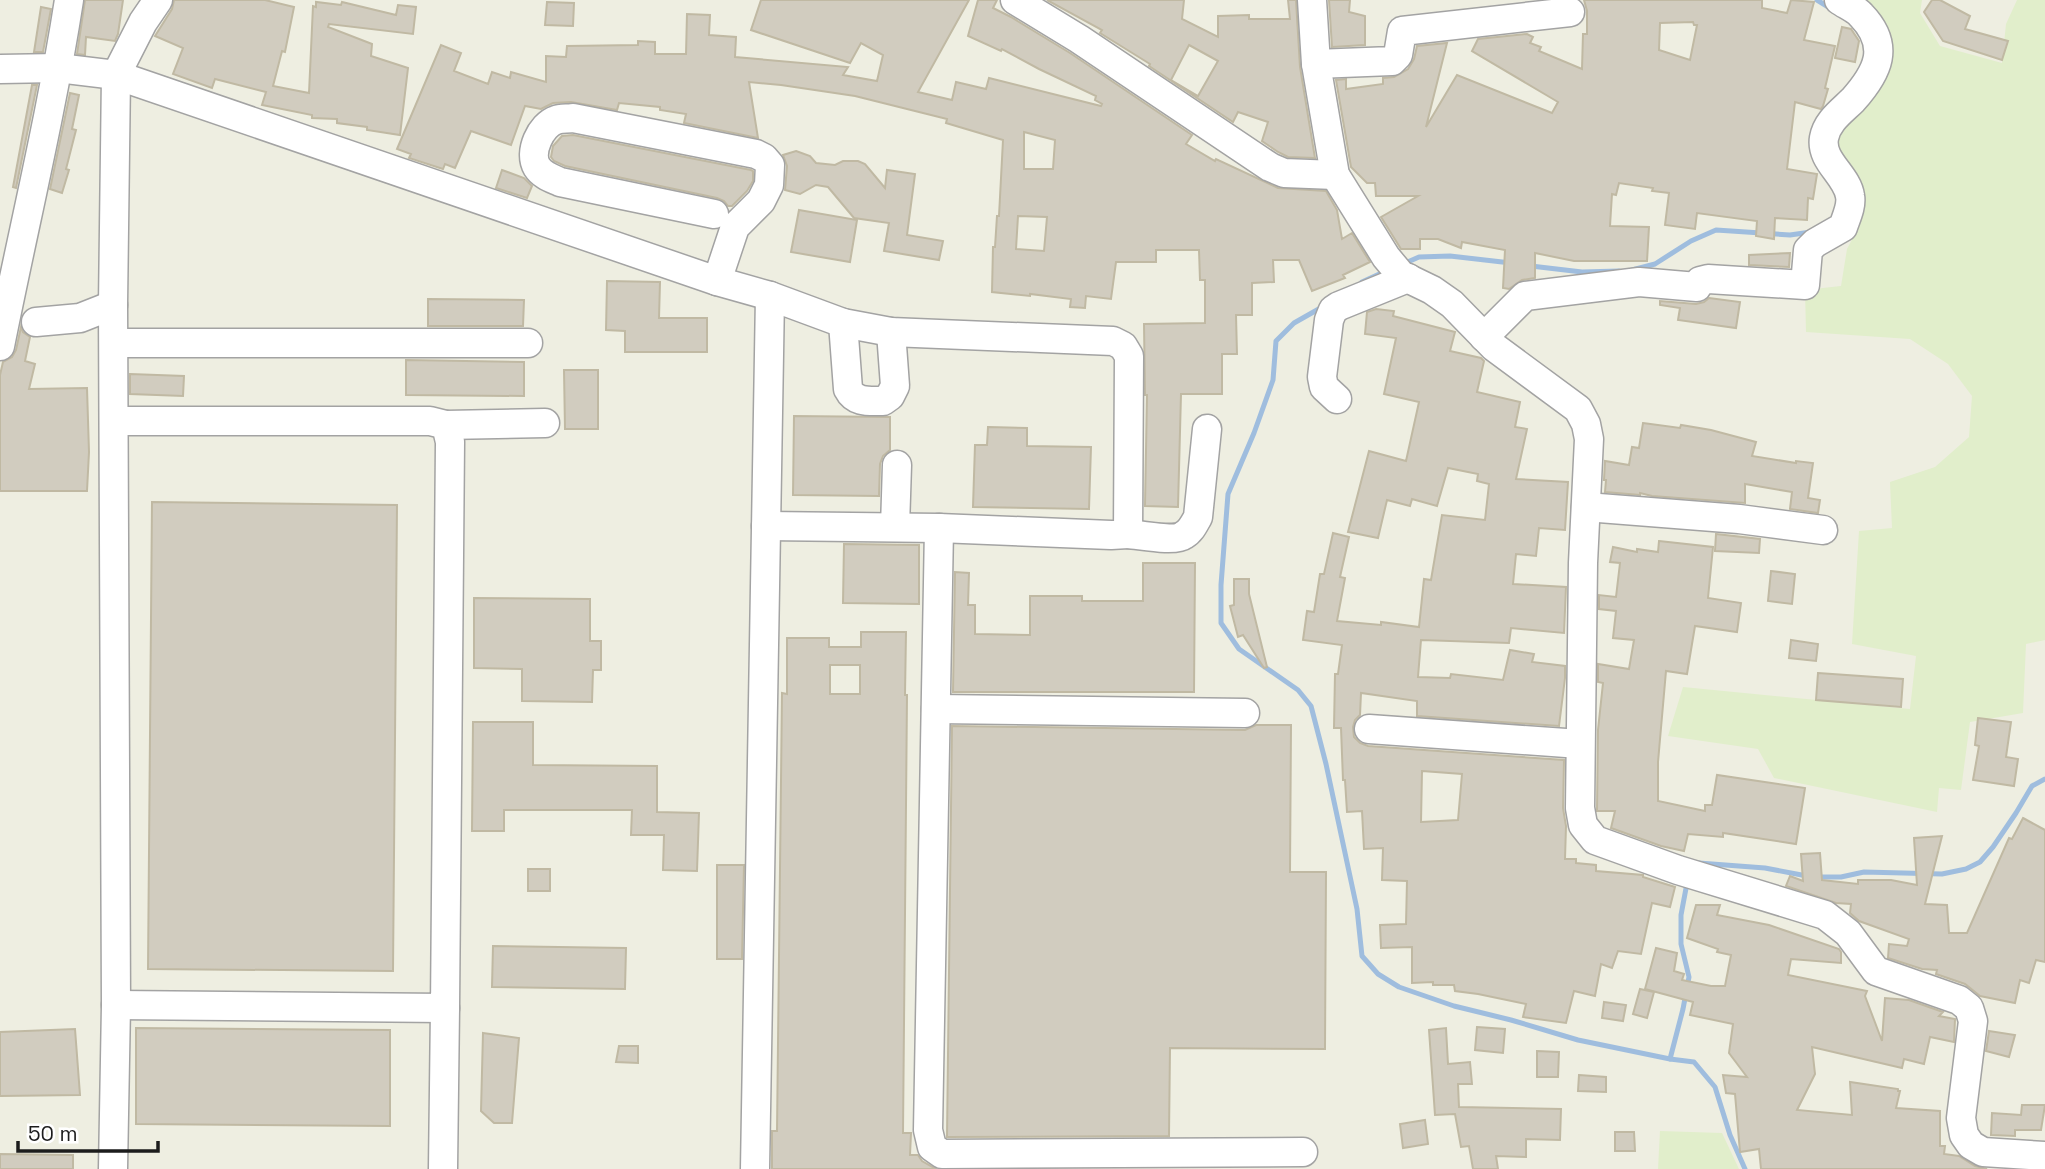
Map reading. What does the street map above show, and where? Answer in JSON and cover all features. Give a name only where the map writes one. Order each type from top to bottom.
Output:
[{"type":"street","points":[[0,346],[58,68],[69,0]]},
{"type":"street","points":[[113,1169],[116,1005],[113,305],[116,75],[143,22],[158,0]]},
{"type":"street","points":[[1015,0],[1079,39],[1270,167],[1292,174],[1335,175]]},
{"type":"street","points":[[1312,0],[1316,64],[1335,175],[1398,270],[1452,304],[1502,353],[1578,410],[1586,424],[1589,439],[1583,562],[1580,744],[1580,808],[1583,825],[1595,840],[1678,870],[1825,915],[1848,933],[1876,971],[1951,996],[1969,1008],[1973,1021],[1961,1118],[1964,1135],[1970,1145],[1983,1152],[2045,1156]]},
{"type":"street","points":[[1484,337],[1511,307],[1525,296],[1639,282],[1697,287],[1700,281],[1708,279],[1805,285],[1808,250],[1843,227],[1849,210],[1850,195],[1826,155],[1823,140],[1827,128],[1874,73],[1879,52],[1875,33],[1860,13],[1839,0]]},
{"type":"street","points":[[1316,64],[1392,61],[1398,55],[1402,31],[1570,12]]},
{"type":"street","points":[[0,69],[58,68],[116,75],[843,323],[891,332],[1113,341],[1123,346],[1129,355],[1130,367],[1128,534]]},
{"type":"street","points":[[714,214],[560,182],[545,176],[536,165],[534,153],[537,141],[545,126],[557,119],[573,118],[756,154],[764,158],[770,165],[769,185],[761,201],[736,227],[717,281]]},
{"type":"street","points":[[1337,399],[1324,387],[1322,377],[1329,320],[1339,306],[1398,270]]},
{"type":"street","points":[[755,1169],[770,296]]},
{"type":"street","points":[[36,322],[80,318],[113,305]]},
{"type":"street","points":[[843,323],[848,389],[851,396],[858,400],[883,401],[890,396],[895,386],[891,332]]},
{"type":"street","points":[[115,343],[528,343]]},
{"type":"street","points":[[115,421],[430,421],[446,425],[545,423]]},
{"type":"street","points":[[443,1169],[450,442],[446,425]]},
{"type":"street","points":[[766,526],[939,528],[1178,538],[1186,534],[1198,517],[1207,429]]},
{"type":"street","points":[[895,527],[897,465]]},
{"type":"street","points":[[1586,507],[1739,519],[1824,530]]},
{"type":"street","points":[[939,528],[928,1130],[932,1147],[942,1154],[1203,1161],[1303,1152]]},
{"type":"street","points":[[936,709],[1245,713]]},
{"type":"street","points":[[1369,730],[1580,744]]},
{"type":"street","points":[[116,1005],[445,1008]]},
{"type":"green space","points":[[1864,0],[1922,0],[1920,13],[1940,46],[2002,63],[2006,24],[2017,0],[2045,0],[2045,640],[2026,644],[2023,713],[1970,722],[1961,790],[1939,788],[1937,812],[1774,778],[1758,749],[1668,736],[1683,687],[1910,709],[1916,656],[1852,644],[1859,531],[1892,528],[1890,482],[1935,467],[1969,437],[1972,396],[1948,364],[1910,339],[1806,332],[1805,290],[1841,286],[1847,249],[1860,224],[1862,197],[1835,142],[1848,122],[1887,76],[1891,37],[1872,6]]},
{"type":"green space","points":[[1660,1131],[1722,1133],[1739,1169],[1658,1169]]},
{"type":"building","points":[[85,0],[123,0],[115,41],[86,37],[85,55],[77,54]]},
{"type":"building","points":[[174,0],[265,0],[294,7],[285,52],[282,51],[273,86],[309,93],[313,6],[316,7],[316,2],[341,5],[342,2],[396,15],[398,5],[416,7],[413,34],[329,24],[328,27],[372,44],[371,56],[408,68],[400,135],[337,123],[337,119],[312,118],[312,115],[262,105],[266,92],[215,79],[212,88],[173,74],[183,48],[155,36],[172,9]]},
{"type":"building","points":[[761,0],[969,0],[918,92],[952,100],[956,82],[986,89],[989,78],[1101,106],[1102,104],[1095,100],[1096,96],[1002,49],[1001,51],[968,36],[978,0],[997,0],[993,8],[1070,53],[1192,135],[1186,144],[1215,161],[1216,159],[1278,188],[1326,191],[1337,210],[1342,239],[1352,233],[1370,262],[1343,275],[1345,278],[1312,291],[1299,260],[1273,260],[1274,282],[1252,283],[1252,315],[1236,315],[1237,354],[1222,354],[1222,394],[1181,394],[1178,507],[1145,506],[1147,395],[1144,324],[1205,323],[1205,280],[1200,280],[1199,250],[1156,250],[1156,262],[1116,262],[1111,299],[1086,296],[1085,308],[1070,307],[1071,299],[992,292],[993,247],[999,216],[1003,140],[946,123],[947,119],[855,96],[749,82],[758,138],[684,123],[686,114],[660,110],[660,107],[619,103],[617,110],[571,102],[553,103],[541,109],[525,106],[511,145],[471,131],[455,168],[445,164],[443,169],[409,158],[411,154],[397,149],[441,45],[461,53],[454,71],[488,84],[492,72],[510,78],[511,72],[546,82],[546,56],[566,57],[567,46],[638,45],[638,41],[655,42],[655,54],[686,54],[687,14],[710,15],[709,35],[736,37],[735,57],[848,67],[843,75],[877,81],[883,55],[861,43],[850,63],[751,30]],"holes":[[[1024,132],[1055,140],[1053,169],[1024,169]],[[1018,216],[1047,217],[1044,251],[1016,249]]]},
{"type":"building","points":[[1047,0],[1184,0],[1182,19],[1218,37],[1218,16],[1249,15],[1249,19],[1290,19],[1288,0],[1296,0],[1300,67],[1315,158],[1288,157],[1278,152],[1262,141],[1268,122],[1238,112],[1233,122],[1100,33],[1102,30]],"holes":[[[1189,45],[1218,61],[1198,96],[1171,80]]]},
{"type":"building","points":[[1329,0],[1350,0],[1349,12],[1365,16],[1365,45],[1332,47]]},
{"type":"building","points":[[1584,0],[1762,0],[1762,8],[1787,13],[1791,0],[1814,2],[1804,40],[1835,46],[1825,88],[1828,89],[1821,109],[1795,102],[1787,169],[1817,174],[1813,199],[1808,198],[1807,220],[1775,218],[1774,239],[1756,236],[1757,221],[1697,213],[1695,229],[1665,225],[1669,193],[1619,183],[1616,195],[1612,194],[1610,226],[1649,227],[1647,261],[1574,261],[1535,253],[1535,278],[1522,280],[1509,289],[1503,288],[1505,250],[1462,242],[1461,248],[1438,239],[1420,239],[1420,249],[1401,249],[1381,217],[1418,196],[1376,196],[1375,183],[1367,183],[1351,167],[1336,80],[1346,79],[1346,89],[1383,84],[1383,78],[1394,77],[1408,69],[1417,46],[1447,43],[1426,127],[1457,75],[1552,113],[1558,102],[1472,51],[1478,39],[1527,34],[1533,37],[1530,43],[1541,47],[1539,51],[1582,69],[1587,11]],"holes":[[[1693,22],[1697,25],[1690,60],[1659,50],[1660,23]]]},
{"type":"building","points":[[1932,0],[1940,0],[1970,16],[1965,29],[2008,41],[2002,60],[1943,41],[1924,12]]},
{"type":"building","points":[[547,2],[574,3],[573,26],[545,25]]},
{"type":"building","points":[[41,7],[51,9],[43,52],[34,52]]},
{"type":"building","points":[[1842,27],[1851,29],[1859,41],[1855,62],[1835,58]]},
{"type":"building","points":[[32,85],[37,85],[16,188],[13,187]]},
{"type":"building","points":[[70,93],[79,95],[72,129],[76,130],[62,193],[50,189]]},
{"type":"building","points":[[573,135],[751,170],[753,181],[732,206],[728,206],[717,198],[565,166],[551,157],[553,146],[562,136]]},
{"type":"building","points":[[796,151],[810,156],[816,163],[835,165],[843,161],[858,161],[865,164],[885,188],[887,170],[915,174],[907,235],[943,241],[939,260],[884,251],[889,223],[854,218],[828,187],[816,185],[800,194],[785,190],[787,166],[783,155]]},
{"type":"building","points":[[502,170],[524,178],[532,186],[527,198],[496,188]]},
{"type":"building","points":[[799,210],[857,220],[850,262],[791,252]]},
{"type":"building","points":[[1790,253],[1789,267],[1749,265],[1749,255]]},
{"type":"building","points":[[607,281],[660,282],[659,318],[707,318],[707,352],[625,352],[625,331],[606,330]]},
{"type":"building","points":[[1709,298],[1740,302],[1736,328],[1678,320],[1680,308],[1660,305],[1660,301],[1696,304]]},
{"type":"building","points":[[428,299],[524,300],[523,326],[428,326]]},
{"type":"building","points":[[1376,309],[1394,311],[1393,316],[1455,332],[1450,351],[1484,361],[1477,392],[1520,402],[1515,427],[1527,429],[1516,479],[1568,482],[1565,530],[1539,528],[1536,556],[1516,554],[1513,584],[1566,587],[1564,633],[1511,628],[1509,643],[1421,640],[1418,677],[1450,678],[1451,674],[1503,680],[1510,650],[1534,654],[1532,662],[1565,666],[1559,726],[1417,716],[1417,701],[1361,693],[1360,715],[1353,727],[1354,737],[1368,746],[1564,760],[1565,859],[1596,865],[1596,871],[1643,875],[1675,887],[1670,907],[1652,903],[1641,954],[1618,951],[1612,968],[1601,964],[1595,996],[1574,991],[1566,1023],[1523,1017],[1526,1004],[1455,991],[1454,985],[1412,983],[1412,947],[1381,948],[1380,925],[1406,924],[1407,881],[1382,880],[1383,848],[1364,849],[1362,811],[1347,812],[1341,728],[1334,728],[1335,674],[1338,674],[1342,645],[1303,640],[1307,611],[1314,612],[1320,574],[1324,574],[1333,533],[1349,537],[1340,577],[1345,578],[1337,621],[1381,625],[1381,622],[1419,627],[1424,579],[1431,580],[1442,515],[1485,520],[1489,484],[1477,481],[1478,474],[1448,468],[1437,506],[1412,499],[1410,506],[1387,500],[1378,538],[1348,532],[1369,451],[1406,461],[1419,402],[1384,394],[1396,338],[1365,334],[1367,312]],"holes":[[[1422,771],[1462,774],[1458,820],[1421,822]]]},
{"type":"building","points":[[21,327],[30,337],[25,361],[35,364],[29,389],[87,388],[87,491],[0,491],[0,375],[3,362],[12,357],[16,350]]},
{"type":"building","points":[[406,360],[524,362],[524,396],[406,395]]},
{"type":"building","points":[[564,370],[598,370],[598,429],[565,429]]},
{"type":"building","points":[[130,374],[184,376],[183,396],[130,394]]},
{"type":"building","points":[[794,416],[890,417],[890,450],[883,456],[880,464],[879,496],[793,495]]},
{"type":"building","points":[[1643,423],[1711,430],[1756,442],[1752,456],[1813,463],[1808,498],[1820,500],[1818,513],[1790,509],[1792,492],[1745,484],[1745,503],[1605,492],[1605,461],[1629,465],[1632,447],[1639,448]]},
{"type":"building","points":[[988,427],[1027,428],[1027,446],[1091,447],[1089,509],[973,507],[975,445],[987,445]]},
{"type":"building","points":[[152,502],[397,505],[393,971],[148,969]]},
{"type":"building","points":[[1716,534],[1760,539],[1759,553],[1715,551]]},
{"type":"building","points":[[1659,541],[1713,547],[1708,598],[1741,603],[1737,632],[1695,626],[1687,674],[1666,671],[1658,762],[1658,801],[1705,811],[1705,805],[1712,805],[1717,775],[1805,788],[1796,844],[1723,833],[1723,837],[1688,834],[1684,851],[1661,846],[1611,828],[1615,811],[1597,811],[1598,730],[1603,683],[1598,682],[1598,664],[1629,669],[1634,640],[1613,638],[1616,611],[1599,609],[1599,595],[1616,597],[1620,563],[1610,562],[1613,547],[1637,552],[1637,549],[1658,552]]},
{"type":"building","points":[[844,544],[919,545],[919,604],[843,603]]},
{"type":"building","points":[[1143,563],[1195,563],[1194,692],[953,692],[955,572],[969,573],[968,605],[975,605],[975,634],[1030,635],[1030,596],[1082,596],[1082,601],[1143,601]]},
{"type":"building","points":[[1771,571],[1795,574],[1792,604],[1768,601]]},
{"type":"building","points":[[1234,579],[1249,579],[1249,594],[1267,667],[1264,668],[1243,635],[1238,637],[1230,606],[1234,605]]},
{"type":"building","points":[[474,598],[590,599],[590,641],[601,641],[601,670],[593,670],[592,702],[522,701],[522,669],[474,668]]},
{"type":"building","points":[[861,632],[906,632],[903,1133],[911,1133],[910,1155],[918,1155],[922,1161],[936,1169],[772,1169],[772,1131],[777,1131],[782,693],[787,694],[787,638],[829,638],[829,647],[861,647]],"holes":[[[830,665],[860,665],[860,694],[830,694]]]},
{"type":"building","points":[[1791,640],[1818,644],[1816,661],[1789,658]]},
{"type":"building","points":[[1818,673],[1903,679],[1901,707],[1816,700]]},
{"type":"building","points":[[1978,718],[2011,722],[2006,757],[2018,759],[2014,786],[1973,780],[1979,746],[1975,745]]},
{"type":"building","points":[[473,722],[533,722],[533,765],[657,766],[657,812],[699,813],[697,871],[663,870],[664,835],[631,835],[632,810],[504,810],[504,831],[472,831]]},
{"type":"building","points":[[1256,725],[1291,725],[1290,872],[1326,872],[1325,1049],[1170,1048],[1169,1136],[947,1137],[952,726],[1245,730]]},
{"type":"building","points":[[2023,818],[2045,830],[2045,962],[2036,960],[2029,983],[2020,980],[2015,1003],[1980,996],[1965,984],[1936,974],[1937,970],[1922,969],[1888,958],[1889,944],[1907,946],[1909,939],[1859,921],[1850,913],[1851,904],[1836,903],[1786,886],[1790,876],[1803,881],[1801,854],[1820,853],[1822,880],[1858,884],[1858,880],[1891,880],[1917,885],[1914,838],[1942,836],[1925,904],[1947,905],[1949,933],[1967,933],[2009,838],[2012,839]]},
{"type":"building","points":[[717,865],[744,865],[742,959],[717,959]]},
{"type":"building","points":[[528,869],[550,869],[550,891],[528,891]]},
{"type":"building","points":[[1696,905],[1720,905],[1717,915],[1769,925],[1839,949],[1841,963],[1791,959],[1788,975],[1867,991],[1865,996],[1882,1041],[1885,998],[1909,1000],[1943,1012],[1939,1016],[1955,1019],[1954,1042],[1930,1037],[1924,1064],[1904,1059],[1902,1068],[1812,1047],[1815,1074],[1797,1110],[1852,1115],[1850,1082],[1898,1089],[1900,1091],[1896,1108],[1940,1111],[1940,1146],[1945,1146],[1944,1154],[1959,1156],[1975,1166],[1987,1169],[1761,1169],[1759,1149],[1740,1152],[1735,1094],[1726,1093],[1723,1075],[1747,1077],[1729,1053],[1733,1024],[1690,1015],[1693,1002],[1645,989],[1656,948],[1677,953],[1674,971],[1684,974],[1682,980],[1725,986],[1731,955],[1717,952],[1718,949],[1687,938]]},
{"type":"building","points":[[493,946],[626,948],[625,989],[492,987]]},
{"type":"building","points":[[1640,989],[1654,992],[1647,1018],[1633,1014]]},
{"type":"building","points":[[1604,1002],[1626,1005],[1623,1021],[1602,1018]]},
{"type":"building","points":[[1477,1027],[1505,1029],[1503,1053],[1475,1050]]},
{"type":"building","points":[[136,1028],[390,1030],[390,1126],[136,1124]]},
{"type":"building","points":[[1446,1028],[1448,1064],[1470,1062],[1472,1084],[1458,1084],[1459,1107],[1561,1109],[1560,1140],[1526,1139],[1526,1157],[1496,1156],[1498,1169],[1473,1169],[1469,1146],[1461,1147],[1455,1114],[1435,1115],[1429,1030]]},
{"type":"building","points":[[75,1029],[80,1095],[0,1096],[0,1032]]},
{"type":"building","points":[[1989,1031],[2015,1035],[2009,1057],[1986,1051]]},
{"type":"building","points":[[483,1033],[519,1038],[512,1123],[494,1123],[481,1111]]},
{"type":"building","points":[[619,1046],[638,1046],[638,1063],[616,1062]]},
{"type":"building","points":[[1537,1051],[1559,1052],[1558,1077],[1537,1077]]},
{"type":"building","points":[[1579,1075],[1606,1077],[1606,1092],[1578,1091]]},
{"type":"building","points":[[2022,1105],[2045,1105],[2041,1130],[2015,1130],[2015,1136],[1991,1135],[1992,1113],[2021,1115]]},
{"type":"building","points":[[1425,1120],[1428,1144],[1403,1148],[1400,1124]]},
{"type":"building","points":[[1615,1132],[1634,1132],[1635,1151],[1615,1151]]},
{"type":"building","points":[[0,1154],[73,1155],[73,1169],[0,1169]]},
{"type":"waterway","points":[[1817,0],[1830,8]]},
{"type":"waterway","points":[[1632,270],[1655,264],[1691,241],[1716,230],[1790,235],[1811,232]]},
{"type":"waterway","points":[[1403,264],[1419,257],[1450,256],[1511,263]]},
{"type":"waterway","points":[[1531,266],[1582,272],[1619,271]]},
{"type":"waterway","points":[[1362,282],[1388,270]]},
{"type":"waterway","points":[[1324,306],[1294,323],[1276,341],[1273,380],[1228,494],[1221,623],[1239,649],[1298,690],[1311,706],[1357,909],[1362,956],[1378,974],[1399,987],[1454,1006],[1578,1040],[1670,1059],[1689,977],[1681,944],[1681,915],[1687,883]]},
{"type":"waterway","points":[[1817,877],[1841,877],[1864,872],[1942,874],[1966,869],[1980,862],[1993,847],[2032,786],[2045,779]]},
{"type":"waterway","points":[[1699,863],[1765,868],[1807,876]]},
{"type":"waterway","points":[[1670,1059],[1694,1062],[1715,1087],[1730,1135],[1745,1169]]}]
